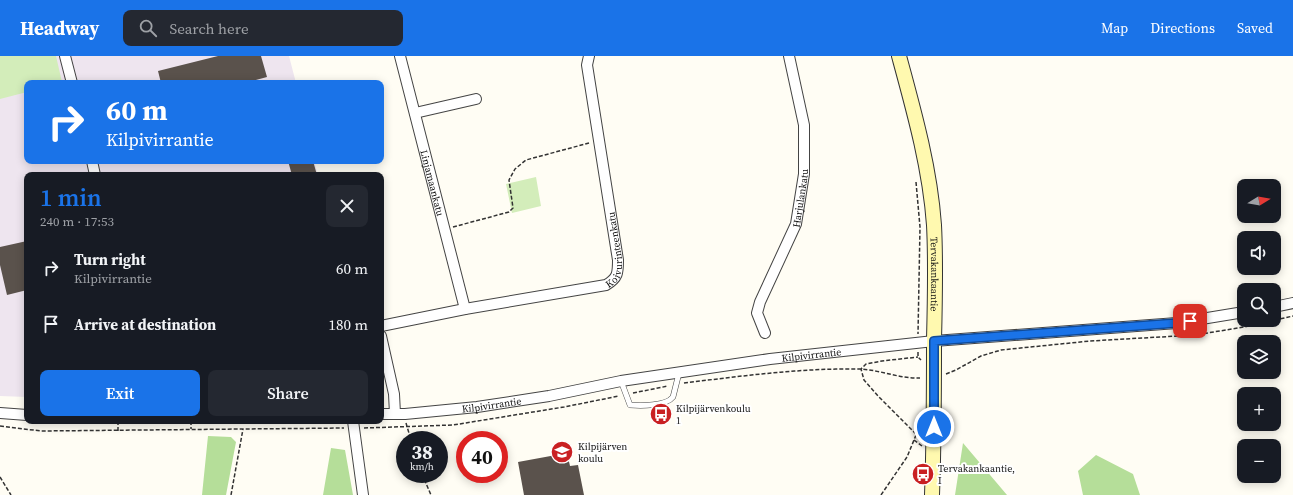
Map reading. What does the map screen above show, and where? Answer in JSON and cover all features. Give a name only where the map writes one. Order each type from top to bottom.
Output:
[{"type":"street","points":[[65,56],[71,80]]},
{"type":"street","name":"Linjamaankatu","points":[[400,56],[465,309]]},
{"type":"street","name":"Koivurinteenkatu","points":[[384,325],[465,309],[606,285],[614,281],[618,273],[618,260],[586,65],[589,56]]},
{"type":"street","name":"Harjulankatu","points":[[765,333],[757,313],[760,302],[796,224],[804,174],[804,125],[789,56]]},
{"type":"street","name":"Tervakankaantie","points":[[899,56],[920,136],[934,224],[934,441],[932,495]]},
{"type":"street","points":[[415,112],[476,98]]},
{"type":"street","points":[[1281,306],[1293,303]]},
{"type":"street","name":"Kilpivirrantie","points":[[384,414],[477,408],[549,396],[622,381],[770,358],[918,342],[1177,323],[1237,313]]},
{"type":"street","points":[[384,349],[394,394],[395,414]]},
{"type":"street","points":[[0,413],[24,415]]},
{"type":"street","points":[[357,425],[364,495]]},
{"type":"lane","points":[[622,381],[630,405],[639,406],[664,403],[671,400],[673,397],[679,373]]},
{"type":"path","points":[[444,230],[509,212],[513,208],[513,204],[509,180],[515,169],[526,160],[599,141]]},
{"type":"path","points":[[916,180],[920,227],[918,357],[925,364]]},
{"type":"path","points":[[944,374],[956,370],[981,356],[1001,350],[1088,342],[1195,335],[1244,327],[1293,316]]},
{"type":"path","points":[[861,369],[866,364],[918,357]]},
{"type":"path","points":[[861,369],[864,380],[916,434]]},
{"type":"path","points":[[357,425],[453,425],[564,407],[677,384],[772,373],[861,369],[908,379],[920,378]]},
{"type":"path","points":[[881,495],[907,457],[921,423]]},
{"type":"path","points":[[118,424],[118,431]]},
{"type":"path","points":[[191,424],[191,430]]},
{"type":"path","points":[[0,426],[41,431],[342,428]]},
{"type":"path","points":[[231,495],[243,429]]},
{"type":"path","points":[[0,478],[11,495]]},
{"type":"path","points":[[426,483],[431,495]]},
{"type":"shaded area","points":[[0,56],[289,56],[295,80],[24,80],[24,164],[315,164],[317,172],[24,172],[24,397],[0,396]]},
{"type":"green space","points":[[0,56],[56,56],[62,80],[24,80],[24,93],[0,99]]},
{"type":"green space","points":[[536,177],[541,206],[512,213],[506,184]]},
{"type":"green space","points":[[208,436],[231,437],[236,442],[226,495],[202,495]]},
{"type":"green space","points":[[963,443],[1007,495],[955,495]]},
{"type":"green space","points":[[331,448],[345,450],[353,495],[323,495]]},
{"type":"green space","points":[[1096,455],[1133,474],[1140,495],[1083,495],[1078,471]]},
{"type":"building","points":[[218,56],[261,56],[267,77],[256,80],[160,80],[158,71]]},
{"type":"building","points":[[289,164],[314,164],[316,172],[291,172]]},
{"type":"building","points":[[24,242],[24,291],[7,295],[0,265],[0,247]]},
{"type":"building","points":[[567,453],[570,466],[578,465],[584,495],[524,495],[518,462]]},
{"type":"place","name":"Kilpijärvenkoulu 1","points":[[661,414]]},
{"type":"place","name":"Kilpijärven koulu","points":[[562,452]]},
{"type":"place","name":"Tervakankaantie, I","points":[[923,474]]},
{"type":"route","points":[[934,427],[934,341],[1190,321]]}]
